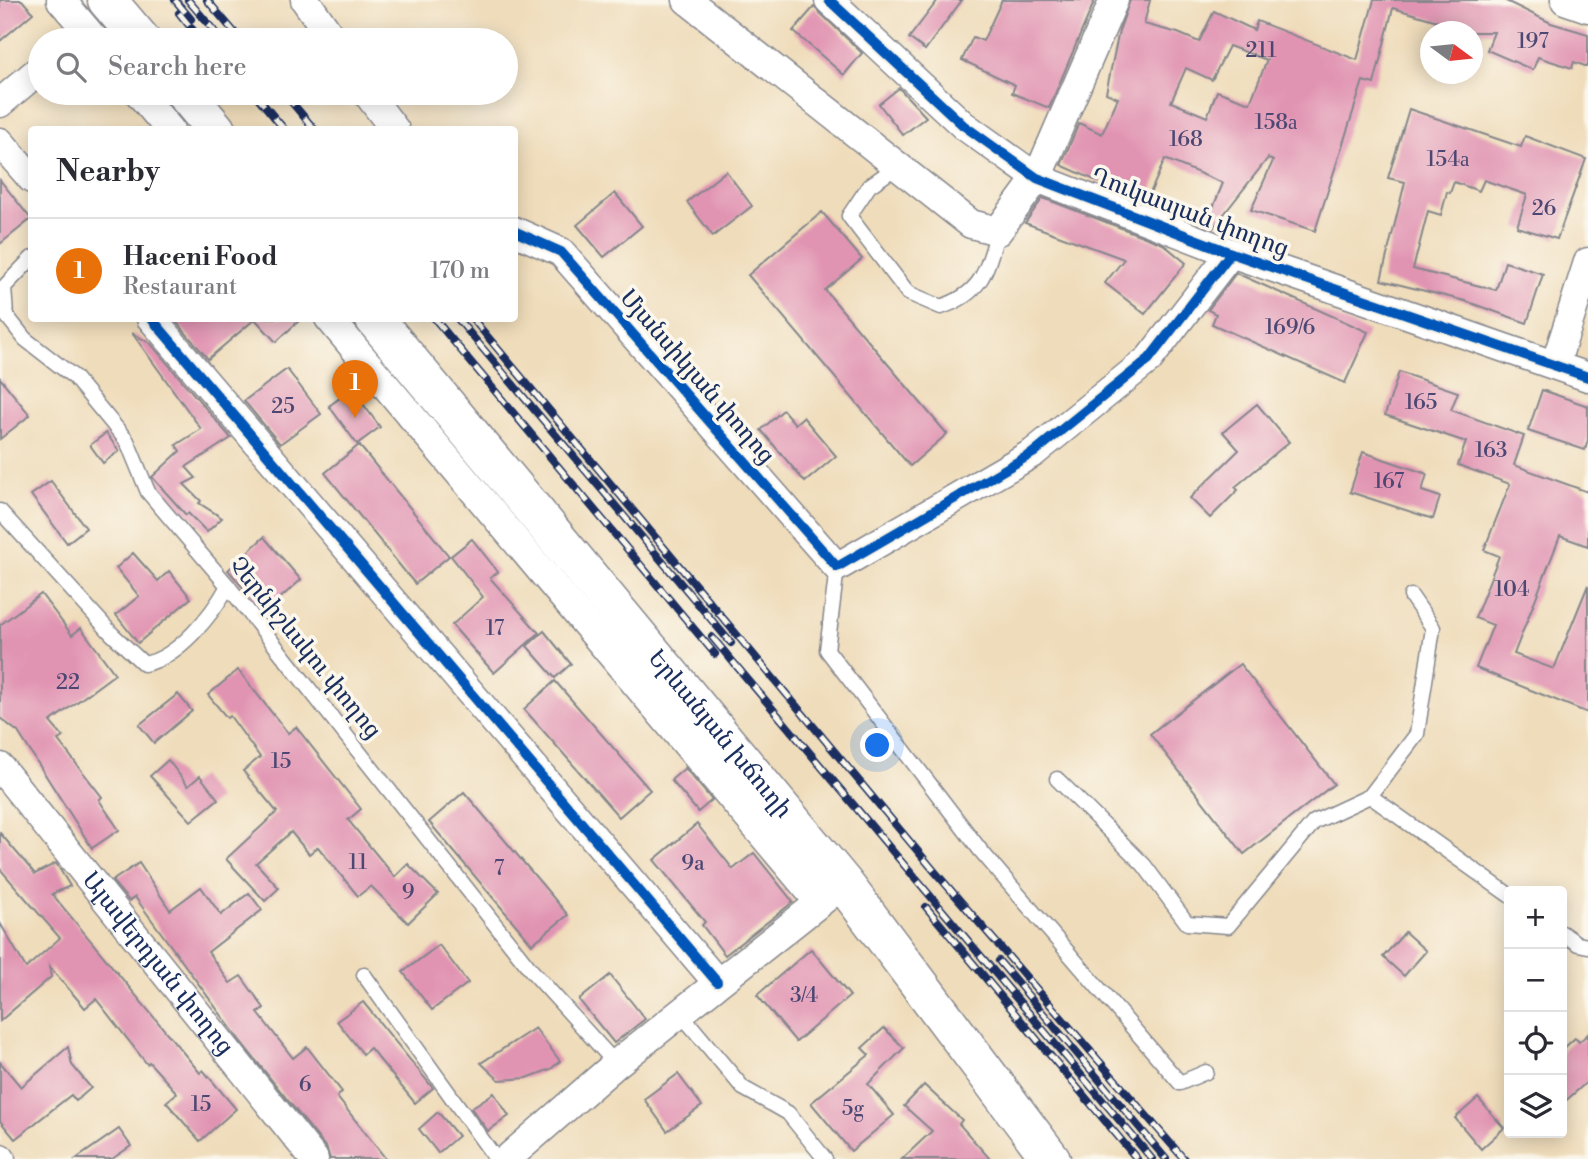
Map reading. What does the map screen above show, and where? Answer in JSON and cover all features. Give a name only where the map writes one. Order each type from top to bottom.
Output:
[{"type":"highway","points":[[195,105],[213,126]]},
{"type":"highway","name":"Երևանյան խճուղի","points":[[377,322],[1046,1157]]},
{"type":"street","points":[[61,0],[95,23]]},
{"type":"street","points":[[305,0],[325,28]]},
{"type":"street","points":[[687,0],[971,224],[998,231],[1037,178],[1114,0]]},
{"type":"street","name":"Ղուկասյան փողոց","points":[[829,0],[963,125],[1037,178],[1231,253],[1588,377]]},
{"type":"street","points":[[1565,0],[1588,8]]},
{"type":"street","points":[[0,103],[28,78]]},
{"type":"street","points":[[149,105],[167,126]]},
{"type":"street","points":[[376,105],[392,126]]},
{"type":"street","points":[[0,142],[28,174]]},
{"type":"street","name":"Մյանսիկյան փողոց","points":[[518,233],[561,252],[837,567]]},
{"type":"street","points":[[837,567],[1033,453],[1149,359],[1231,253]]},
{"type":"street","points":[[1555,365],[1588,262]]},
{"type":"street","points":[[154,322],[718,982]]},
{"type":"street","points":[[332,322],[832,893],[615,1064],[507,1159]]},
{"type":"street","name":"Ալավերդյան փողոց","points":[[0,768],[314,1159]]},
{"type":"lane","points":[[898,166],[869,186],[849,215],[908,293],[941,307],[964,299],[985,274],[998,231]]},
{"type":"lane","name":"Չերնիշևսկու փողոց","points":[[28,262],[4,287],[6,316],[24,339],[74,377],[127,441],[148,492],[228,586],[531,970],[615,1064]]},
{"type":"lane","points":[[0,511],[112,634],[145,664],[159,661],[212,614],[228,586]]},
{"type":"lane","points":[[837,567],[827,650],[981,851],[1180,1083],[1206,1072]]},
{"type":"lane","points":[[1057,779],[1144,865],[1187,923],[1228,926],[1314,822],[1370,796],[1417,734],[1433,628],[1411,596]]},
{"type":"lane","points":[[1370,796],[1504,891]]},
{"type":"lane","points":[[1567,936],[1578,944],[1588,946]]},
{"type":"lane","points":[[364,975],[496,1159]]},
{"type":"lane","points":[[681,1014],[743,1088],[788,1113],[825,1159]]},
{"type":"building","points":[[0,0],[22,0],[33,13],[0,41]]},
{"type":"building","points":[[938,0],[962,0],[925,50],[909,38]]},
{"type":"building","points":[[1002,0],[1095,0],[1049,108],[1012,93],[1015,85],[962,60],[973,37],[983,41]]},
{"type":"building","points":[[1130,0],[1150,0],[1144,24],[1199,42],[1214,11],[1254,30],[1257,21],[1357,60],[1374,0],[1504,0],[1551,23],[1588,34],[1588,67],[1574,62],[1572,68],[1538,57],[1533,70],[1487,50],[1494,32],[1483,32],[1483,21],[1438,21],[1393,8],[1374,84],[1363,81],[1315,231],[1251,210],[1273,161],[1268,158],[1213,228],[1206,225],[1223,183],[1165,159],[1148,198],[1101,177],[1099,182],[1061,165],[1079,123],[1102,134],[1118,98],[1106,93],[1119,31]],"holes":[[[1229,46],[1267,60],[1250,103],[1217,91],[1207,117],[1171,102],[1186,68],[1212,80]]]},
{"type":"building","points":[[814,7],[862,53],[844,75],[793,31]]},
{"type":"building","points":[[899,88],[926,117],[903,135],[879,104]]},
{"type":"building","points":[[1409,109],[1521,147],[1525,136],[1586,159],[1557,239],[1517,227],[1527,195],[1484,180],[1479,191],[1454,182],[1450,193],[1447,192],[1441,215],[1428,211],[1413,269],[1496,290],[1505,262],[1543,274],[1527,323],[1465,301],[1381,280],[1405,182],[1388,178]]},
{"type":"building","points":[[726,171],[752,206],[713,236],[687,202]]},
{"type":"building","points":[[0,180],[28,215],[28,221],[0,244]]},
{"type":"building","points":[[615,193],[642,226],[604,257],[577,225]]},
{"type":"building","points":[[1043,198],[1163,244],[1186,263],[1145,314],[1105,283],[1124,259],[1025,223]]},
{"type":"building","points":[[822,212],[862,259],[825,290],[947,434],[910,466],[748,275]]},
{"type":"building","points":[[1236,273],[1368,332],[1345,383],[1212,324],[1216,314],[1208,310]]},
{"type":"building","points":[[176,322],[251,322],[208,359]]},
{"type":"building","points":[[258,322],[298,322],[276,342]]},
{"type":"building","points":[[132,333],[151,344],[231,438],[186,467],[196,478],[184,484],[201,501],[199,503],[222,518],[207,532],[188,513],[186,515],[152,477],[180,451],[176,445],[201,429]]},
{"type":"building","points":[[287,369],[321,414],[280,444],[244,401]]},
{"type":"building","points":[[1399,372],[1458,392],[1451,410],[1524,436],[1514,465],[1588,492],[1588,546],[1560,536],[1514,654],[1554,669],[1588,585],[1588,713],[1476,668],[1493,625],[1475,618],[1499,556],[1484,550],[1510,484],[1458,465],[1466,442],[1385,415]]},
{"type":"building","points":[[0,378],[30,415],[0,439]]},
{"type":"building","points":[[352,389],[380,427],[357,444],[329,406]]},
{"type":"building","points":[[1542,390],[1588,406],[1588,440],[1585,450],[1528,431]]},
{"type":"building","points":[[1257,404],[1289,442],[1235,487],[1238,490],[1210,518],[1190,498],[1239,450],[1223,432]]},
{"type":"building","points":[[783,410],[795,424],[803,417],[836,456],[805,482],[761,430]]},
{"type":"building","points":[[106,433],[119,451],[103,463],[90,445]]},
{"type":"building","points":[[359,445],[449,556],[415,584],[325,473]]},
{"type":"building","points":[[1363,452],[1427,474],[1422,491],[1440,497],[1433,519],[1350,492]]},
{"type":"building","points":[[51,481],[86,528],[67,543],[31,495]]},
{"type":"building","points":[[264,537],[301,580],[264,612],[228,570]]},
{"type":"building","points":[[472,539],[498,572],[490,578],[539,633],[494,673],[452,625],[483,597],[451,556]]},
{"type":"building","points":[[133,553],[158,581],[169,571],[191,598],[138,643],[116,615],[139,596],[116,568]]},
{"type":"building","points":[[41,594],[72,635],[81,628],[115,674],[50,722],[63,737],[58,740],[102,797],[99,800],[119,830],[92,848],[18,732],[0,718],[0,625]]},
{"type":"building","points":[[544,631],[571,664],[555,678],[527,646]]},
{"type":"building","points":[[1240,664],[1334,784],[1244,854],[1150,734]]},
{"type":"building","points":[[238,670],[288,733],[296,727],[361,809],[348,820],[395,877],[408,864],[438,894],[408,923],[371,886],[358,896],[318,847],[309,854],[291,832],[256,863],[279,888],[265,901],[226,859],[277,812],[243,771],[260,757],[230,716],[227,718],[208,695]]},
{"type":"building","points":[[555,681],[650,790],[619,817],[524,709]]},
{"type":"building","points":[[178,694],[192,711],[154,743],[139,725]]},
{"type":"building","points":[[168,760],[188,786],[200,776],[218,799],[191,821],[150,776]]},
{"type":"building","points":[[685,768],[712,800],[698,812],[671,780]]},
{"type":"building","points":[[464,792],[568,915],[532,944],[429,822]]},
{"type":"building","points":[[697,824],[733,869],[754,853],[793,902],[725,955],[702,925],[705,922],[654,860]]},
{"type":"building","points":[[0,833],[35,874],[56,863],[70,886],[52,894],[200,1073],[203,1070],[236,1109],[200,1141],[166,1102],[177,1093],[149,1062],[147,1064],[96,999],[85,1008],[49,966],[51,977],[0,1021],[0,923],[26,968],[60,938],[0,869]]},
{"type":"building","points":[[139,863],[170,910],[201,887],[221,915],[249,893],[262,910],[208,952],[230,983],[241,976],[264,1008],[258,1013],[293,1058],[307,1047],[342,1092],[337,1097],[386,1159],[330,1159],[327,1149],[241,1042],[135,897],[129,901],[112,881]]},
{"type":"building","points":[[1405,932],[1426,951],[1404,976],[1383,957]]},
{"type":"building","points":[[439,945],[468,983],[432,1010],[403,972]]},
{"type":"building","points":[[811,949],[850,996],[796,1042],[757,995]]},
{"type":"building","points":[[610,975],[645,1019],[614,1043],[579,1000]]},
{"type":"building","points":[[363,1002],[433,1088],[415,1103],[370,1048],[363,1054],[337,1021]]},
{"type":"building","points":[[535,1028],[560,1061],[551,1069],[527,1078],[499,1080],[481,1063]]},
{"type":"building","points":[[884,1028],[904,1048],[868,1084],[894,1115],[851,1151],[811,1103],[869,1055],[862,1048]]},
{"type":"building","points":[[1588,1034],[1588,1081],[1567,1100],[1567,1045],[1575,1038],[1579,1042]]},
{"type":"building","points":[[68,1047],[72,1065],[91,1088],[76,1101],[71,1095],[15,1139],[0,1121],[0,1062],[21,1087]]},
{"type":"building","points":[[678,1074],[702,1106],[667,1131],[644,1099]]},
{"type":"building","points":[[924,1085],[962,1120],[959,1124],[990,1159],[902,1159],[932,1131],[904,1106]]},
{"type":"building","points":[[494,1093],[509,1116],[488,1131],[471,1108]]},
{"type":"building","points":[[1478,1098],[1504,1128],[1481,1149],[1455,1118]]},
{"type":"building","points":[[438,1112],[458,1136],[438,1153],[419,1129]]},
{"type":"building","points":[[119,1129],[131,1146],[112,1159],[76,1159]]},
{"type":"railway","points":[[175,0],[191,19]]},
{"type":"railway","points":[[188,0],[212,28]]},
{"type":"railway","points":[[207,0],[231,28]]},
{"type":"railway","points":[[179,13],[191,28]]},
{"type":"railway","points":[[264,105],[282,126]]},
{"type":"railway","points":[[294,105],[312,126]]},
{"type":"railway","points":[[437,322],[715,654]]},
{"type":"railway","points":[[460,322],[731,643]]},
{"type":"railway","points":[[475,322],[936,873],[1184,1159]]},
{"type":"railway","points":[[712,637],[1152,1159]]},
{"type":"railway","points":[[926,907],[1137,1159]]},
{"type":"railway","points":[[999,961],[1166,1159]]},
{"type":"cycle path","points":[[829,0],[963,125],[1037,178],[1231,253],[1588,377]]},
{"type":"cycle path","points":[[518,233],[561,252],[837,567],[1033,453],[1149,359],[1231,253]]},
{"type":"cycle path","points":[[154,322],[717,982]]},
{"type":"place","name":"Haceni Food","points":[[355,418]]}]
